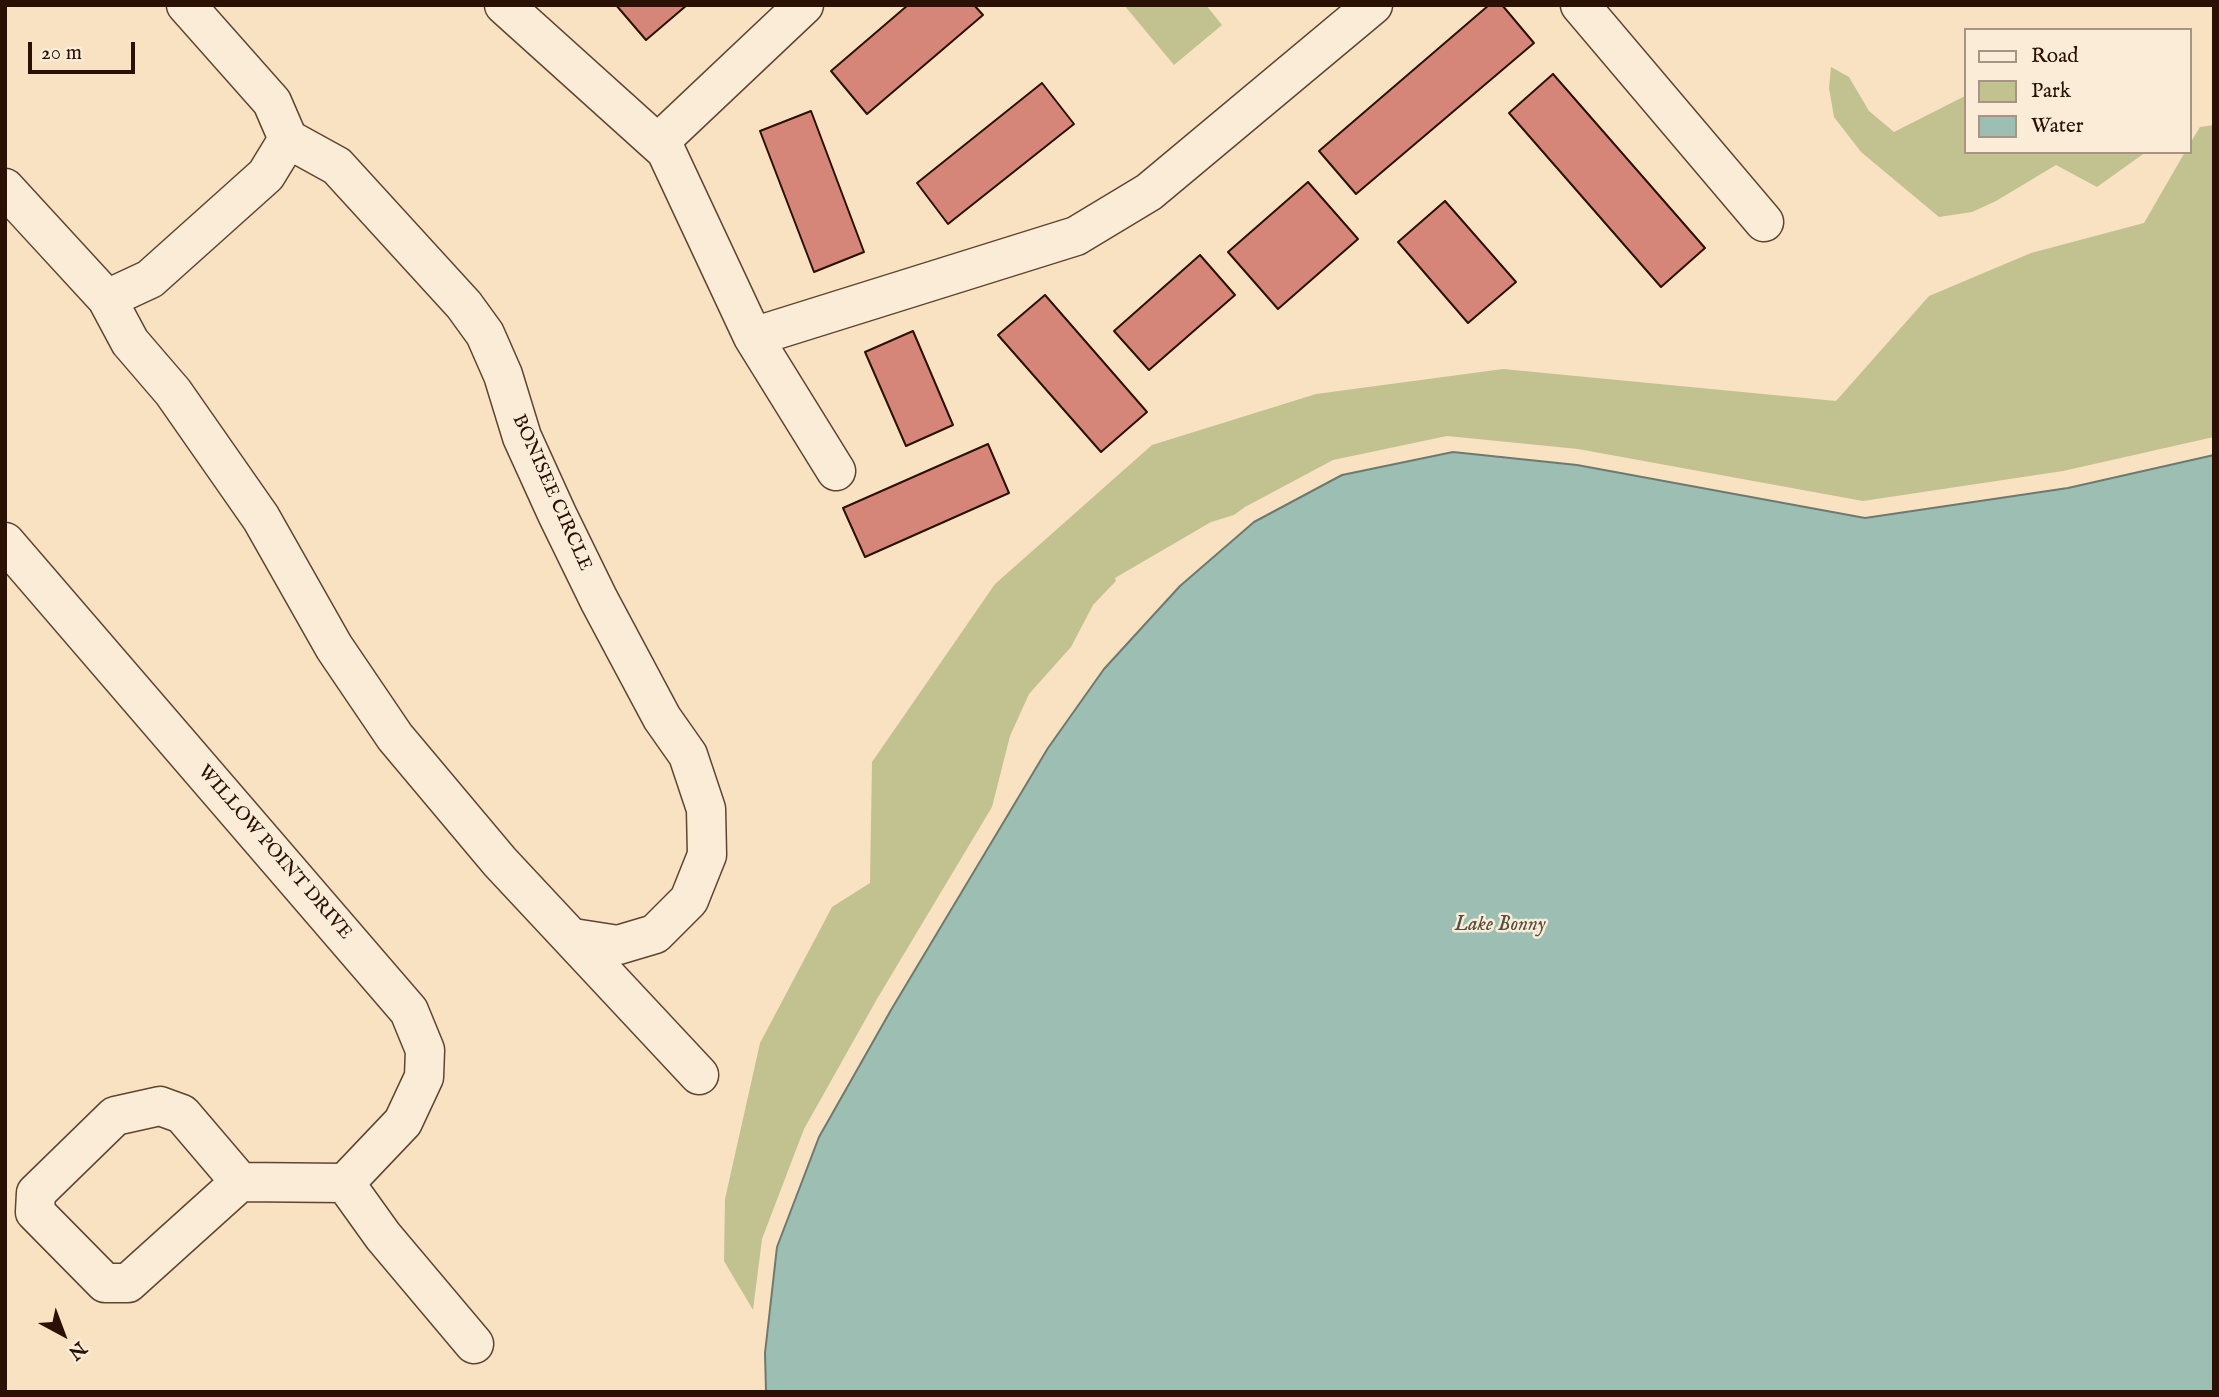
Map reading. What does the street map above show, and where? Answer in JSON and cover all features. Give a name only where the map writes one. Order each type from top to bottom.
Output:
[{"type":"street","points":[[107,299],[150,278],[266,174],[288,139],[272,102],[186,5]]},
{"type":"street","points":[[504,5],[666,151],[753,337],[836,471]]},
{"type":"street","points":[[658,144],[804,5]]},
{"type":"street","points":[[753,337],[1076,236],[1149,192],[1373,5]]},
{"type":"street","points":[[1580,5],[1764,222]]},
{"type":"street","name":"BONISEE CIRCLE","points":[[288,139],[337,166],[464,305],[485,334],[503,374],[522,437],[556,514],[662,718],[688,755],[706,809],[707,855],[689,900],[655,934],[618,945],[573,938]]},
{"type":"street","points":[[5,188],[107,299],[130,342],[173,391],[261,518],[334,647],[395,737],[500,862],[699,1075]]},
{"type":"street","name":"WILLOW POINT DRIVE","points":[[5,542],[409,1011],[425,1050],[424,1077],[403,1122],[345,1183]]},
{"type":"street","points":[[240,1182],[182,1114],[160,1106],[115,1116],[36,1193],[35,1212],[106,1283],[128,1283],[240,1182],[345,1183],[383,1236],[474,1344]]},
{"type":"green space","points":[[1124,5],[1206,5],[1222,25],[1174,65]]},
{"type":"green space","points":[[1831,67],[1849,77],[1869,111],[1894,132],[1964,97],[1964,154],[2143,154],[2097,187],[2056,165],[1996,201],[1972,212],[1939,217],[1861,152],[1834,117],[1829,88]]},
{"type":"green space","points":[[2214,125],[2214,437],[2063,471],[1863,501],[1578,449],[1447,436],[1333,460],[1234,515],[1211,522],[1115,578],[1116,581],[1093,605],[1071,647],[1029,694],[1010,736],[992,807],[877,999],[804,1129],[762,1239],[753,1310],[724,1261],[725,1199],[760,1043],[832,907],[870,883],[872,762],[995,584],[1152,445],[1316,394],[1503,369],[1836,401],[1929,296],[2031,253],[2144,223],[2184,154],[2191,154],[2191,142],[2200,127]]},
{"type":"water","name":"Lake Bonny","points":[[1453,452],[1577,465],[1865,518],[2068,488],[2214,455],[2214,1392],[766,1392],[765,1353],[777,1247],[819,1137],[891,1010],[1048,748],[1104,669],[1180,586],[1254,522],[1342,475]]},
{"type":"building","points":[[616,5],[687,5],[646,40]]},
{"type":"building","points":[[908,5],[974,5],[983,15],[867,114],[831,71]]},
{"type":"building","points":[[1489,5],[1502,5],[1534,43],[1356,194],[1319,151]]},
{"type":"building","points":[[1553,74],[1705,248],[1661,287],[1509,113]]},
{"type":"building","points":[[1042,83],[1074,124],[948,224],[917,183]]},
{"type":"building","points":[[811,111],[864,252],[814,272],[760,131]]},
{"type":"building","points":[[1308,182],[1358,239],[1278,309],[1228,252]]},
{"type":"building","points":[[1445,201],[1516,282],[1468,323],[1398,242]]},
{"type":"building","points":[[1200,255],[1235,295],[1149,370],[1114,331]]},
{"type":"building","points":[[1045,295],[1147,412],[1101,452],[998,335]]},
{"type":"building","points":[[913,331],[953,425],[906,446],[865,352]]},
{"type":"building","points":[[988,444],[1009,493],[865,557],[843,508]]}]
